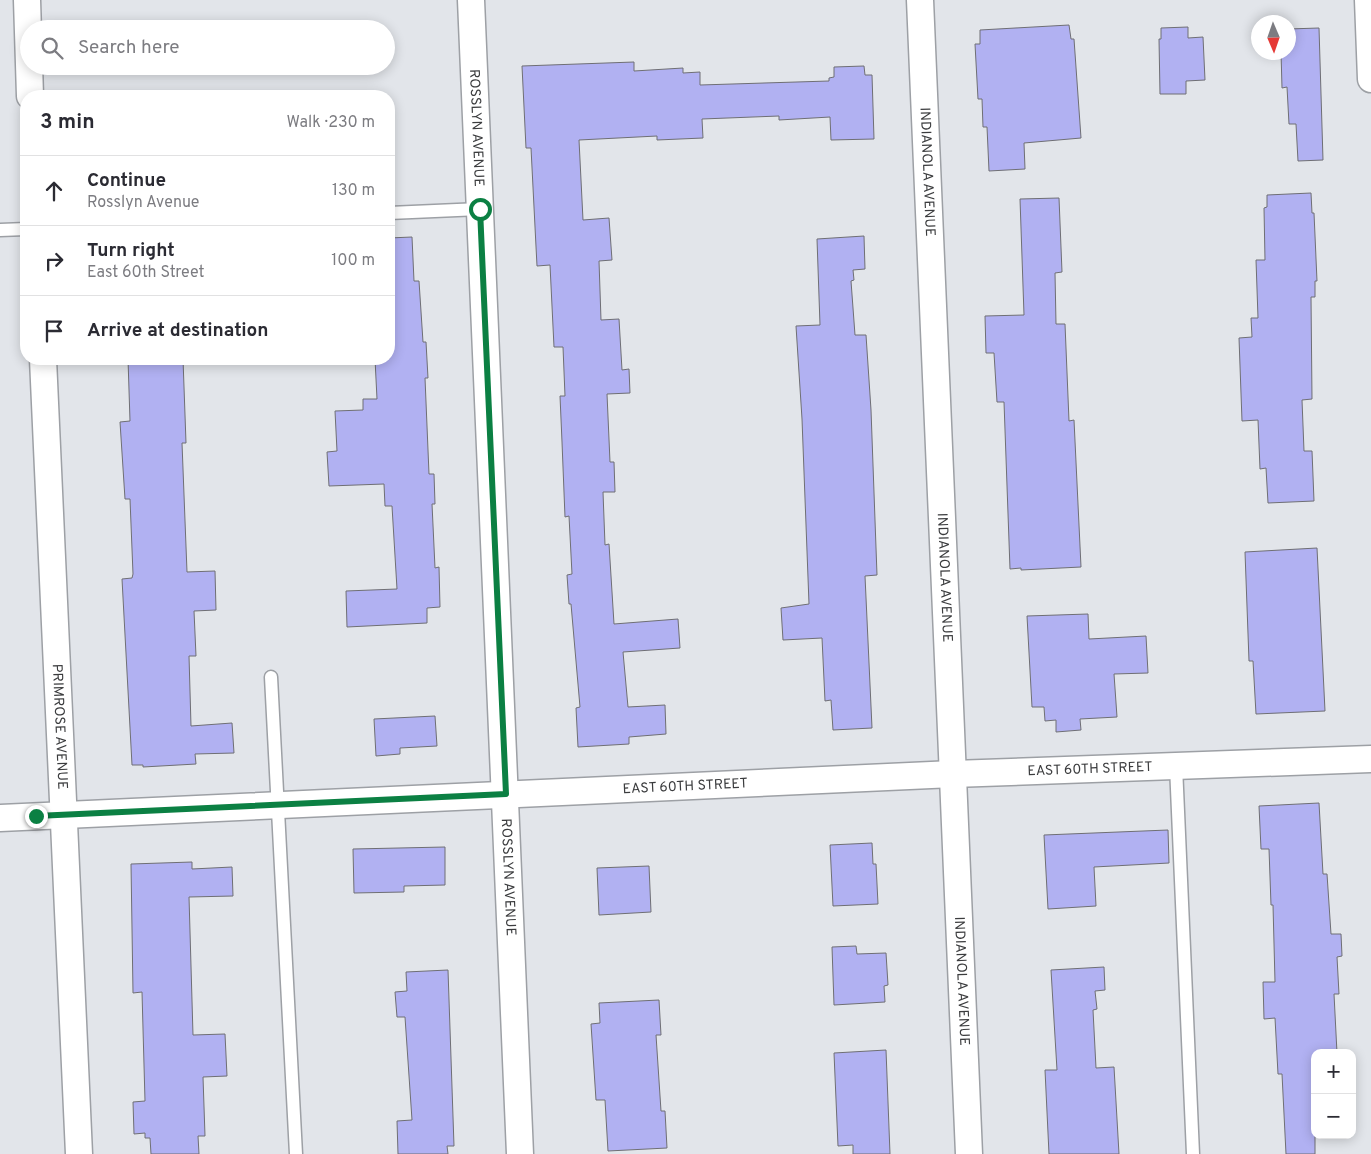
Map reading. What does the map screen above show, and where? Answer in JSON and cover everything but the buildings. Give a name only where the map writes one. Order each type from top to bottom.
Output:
[{"type":"street","points":[[26,0],[27,20]]},
{"type":"street","name":"ROSSLYN AVENUE","points":[[471,0],[520,1154]]},
{"type":"street","name":"INDIANOLA AVENUE","points":[[920,0],[969,1154]]},
{"type":"street","points":[[1368,0],[1371,79]]},
{"type":"street","points":[[29,75],[30,90]]},
{"type":"street","name":"PRIMROSE AVENUE","points":[[43,365],[79,1154]]},
{"type":"street","name":"EAST 60TH STREET","points":[[0,818],[953,774],[1371,759]]},
{"type":"lane","points":[[395,213],[480,209]]},
{"type":"lane","points":[[0,230],[20,229]]},
{"type":"lane","points":[[272,677],[296,1154]]},
{"type":"lane","points":[[1176,766],[1193,1154]]},
{"type":"route","points":[[36,816],[506,794],[480,209]]}]
